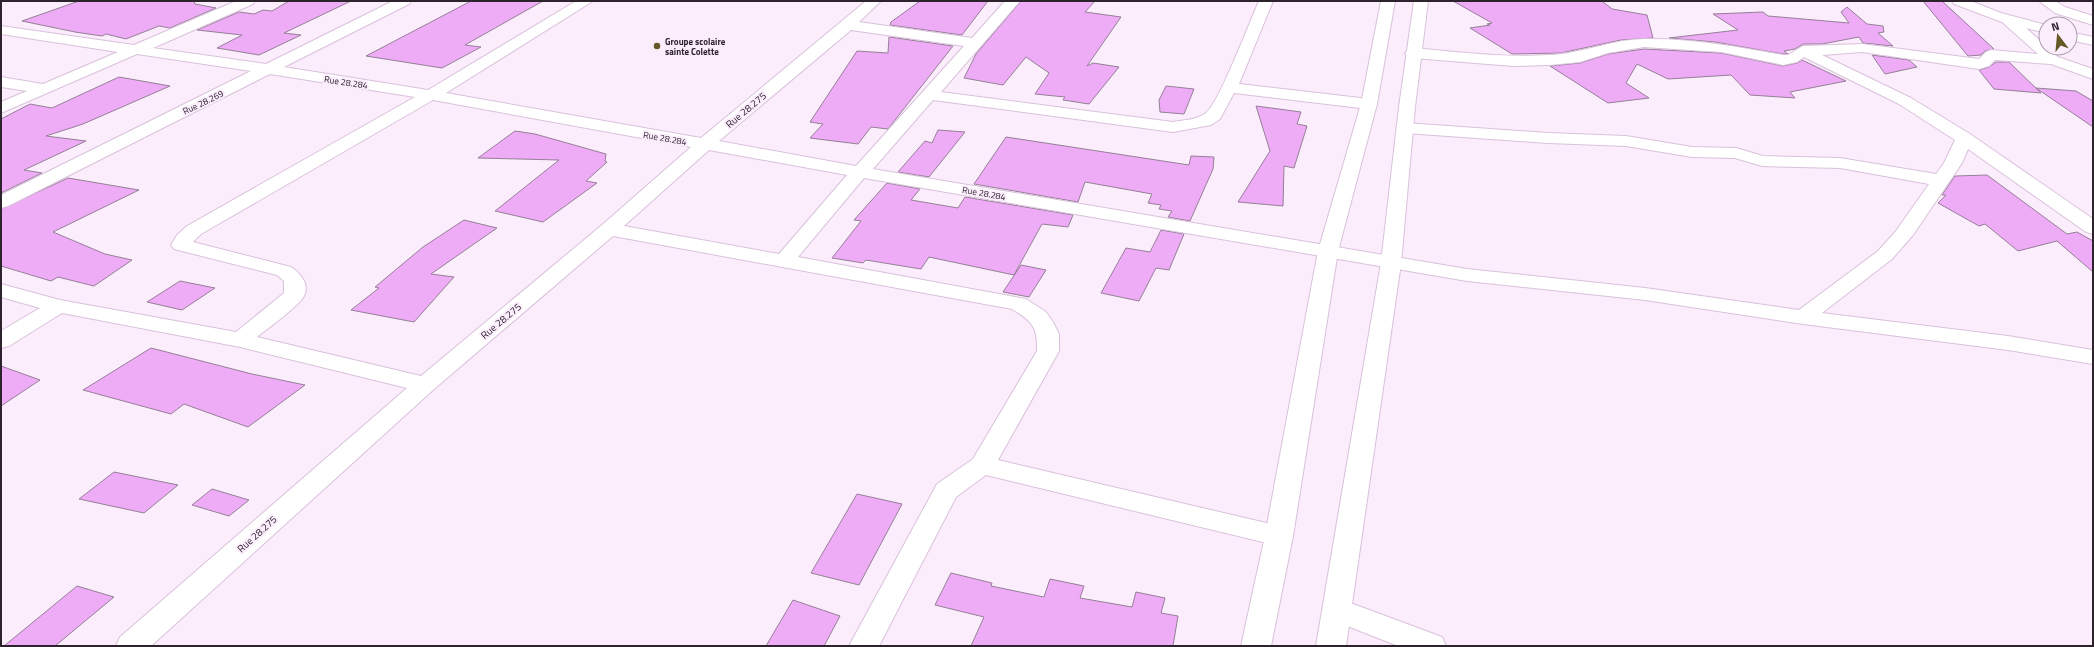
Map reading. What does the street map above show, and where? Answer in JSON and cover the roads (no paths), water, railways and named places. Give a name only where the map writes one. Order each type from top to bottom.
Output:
[{"type":"street","points":[[1,108],[248,1]]},
{"type":"street","name":"Rue 28.269","points":[[1,202],[404,1]]},
{"type":"street","points":[[240,340],[294,295],[296,286],[293,277],[284,271],[181,245],[184,239],[194,230],[431,95],[586,1]]},
{"type":"street","name":"Rue 28.275","points":[[131,646],[425,385],[609,229],[704,145],[848,25],[874,1]]},
{"type":"street","points":[[784,262],[860,172],[1013,1]]},
{"type":"street","points":[[930,95],[1173,127],[1206,121],[1214,115],[1229,88],[1266,1]]},
{"type":"street","points":[[1256,646],[1279,536],[1328,251],[1369,104],[1388,1]]},
{"type":"street","points":[[1331,646],[1392,263],[1413,53],[1421,1]]},
{"type":"street","points":[[1958,1],[2007,20],[2038,28]]},
{"type":"street","points":[[2046,1],[2060,10],[2093,21]]},
{"type":"street","points":[[2007,20],[2054,60]]},
{"type":"street","points":[[848,25],[974,43]]},
{"type":"street","name":"Rue 28.284","points":[[1,30],[268,69],[431,95],[704,145],[1467,276],[1644,294],[1802,317],[2008,343],[2093,357]]},
{"type":"street","points":[[2078,38],[2093,41]]},
{"type":"street","points":[[1413,53],[1513,61],[1539,61],[1571,58],[1606,49],[1644,43],[1721,48],[1788,60],[1792,59],[1803,51],[1877,48],[1979,64],[1984,63],[1991,55],[2054,60],[2093,74]]},
{"type":"street","points":[[1803,51],[1905,101],[1964,138],[2093,228]]},
{"type":"street","points":[[1,82],[44,89]]},
{"type":"street","points":[[1229,88],[1369,104]]},
{"type":"street","points":[[1405,128],[1548,138],[1626,141],[1692,152],[1736,153],[1762,161],[1840,163],[1941,180]]},
{"type":"street","points":[[1802,317],[1884,255],[1903,236],[1953,163],[1964,138]]},
{"type":"street","points":[[609,229],[1018,304],[1034,312],[1044,324],[1049,337],[1048,351],[982,465],[946,491],[864,646]]},
{"type":"street","points":[[1,290],[58,306],[240,340],[425,385]]},
{"type":"street","points":[[1,341],[58,306]]},
{"type":"street","points":[[982,465],[1279,536]]},
{"type":"street","points":[[1337,610],[1431,646]]},
{"type":"place","name":"Groupe scolaire sainte Colette","points":[[657,46]]}]
